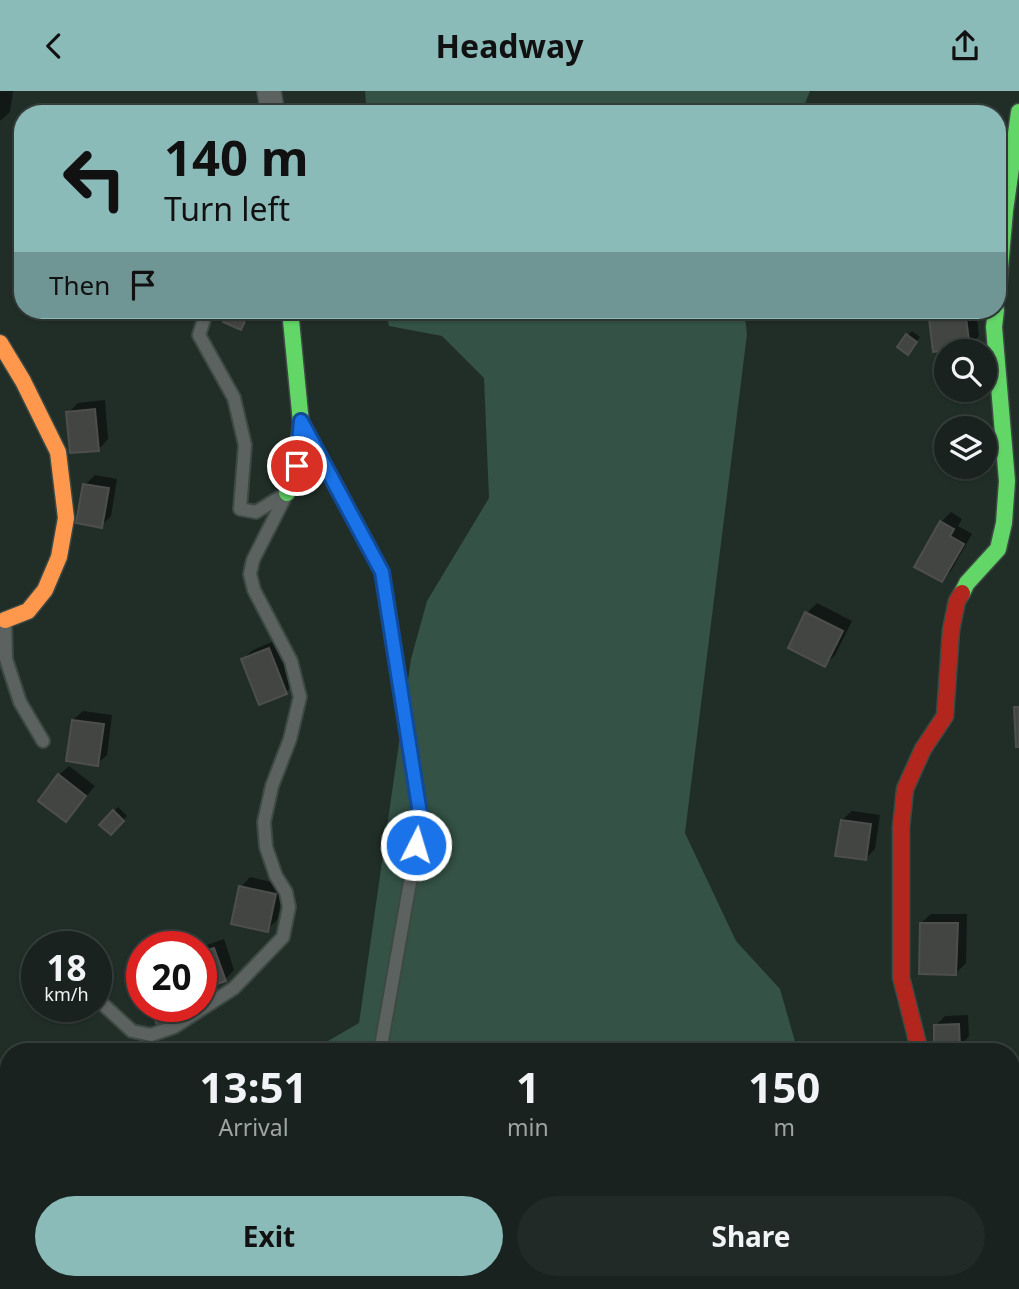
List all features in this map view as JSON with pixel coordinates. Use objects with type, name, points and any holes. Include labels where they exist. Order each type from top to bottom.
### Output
[{"type":"street","points":[[1006,204],[1019,112]]},
{"type":"street","points":[[288,492],[297,466],[301,421],[289,319]]},
{"type":"street","points":[[918,1043],[901,977],[901,828],[905,789],[923,749],[944,716],[951,630],[957,601],[967,583],[1009,551],[1004,523],[1007,481],[995,319]]},
{"type":"street","points":[[0,342],[23,381],[58,452],[66,518],[59,557],[45,590],[28,611],[3,621]]},
{"type":"lane","points":[[204,319],[199,335],[234,398],[245,445],[240,509],[256,512],[288,492]]},
{"type":"lane","points":[[301,421],[382,572],[421,820],[382,1043]]},
{"type":"lane","points":[[112,1013],[132,1031],[151,1035],[174,1027],[234,988],[283,937],[289,907],[286,892],[276,876],[266,847],[264,822],[272,786],[290,739],[300,697],[291,661],[254,590],[250,575],[253,560],[288,492]]},
{"type":"lane","points":[[3,621],[6,659],[20,702],[43,741]]},
{"type":"green space","points":[[365,91],[810,91],[805,105],[366,105]]},
{"type":"green space","points":[[387,319],[745,319],[747,334],[685,833],[736,941],[780,989],[795,1043],[325,1043],[359,1023],[411,659],[427,601],[489,498],[484,378],[442,336],[389,326]]},
{"type":"building","points":[[224,319],[246,319],[241,330],[223,322]]},
{"type":"building","points":[[929,319],[966,319],[969,339],[934,339],[934,352]]},
{"type":"building","points":[[906,334],[917,342],[908,355],[897,347]]},
{"type":"building","points":[[95,409],[99,451],[70,453],[66,412]]},
{"type":"building","points":[[83,484],[109,488],[102,528],[76,523]]},
{"type":"building","points":[[940,521],[954,529],[950,536],[964,544],[942,582],[914,567]]},
{"type":"building","points":[[805,612],[843,631],[825,667],[788,648]]},
{"type":"building","points":[[269,648],[287,694],[259,705],[241,659]]},
{"type":"building","points":[[1014,707],[1019,707],[1019,747],[1016,747]]},
{"type":"building","points":[[72,720],[104,724],[98,766],[66,761]]},
{"type":"building","points":[[58,774],[86,796],[66,822],[38,801]]},
{"type":"building","points":[[113,810],[124,821],[111,835],[99,825]]},
{"type":"building","points":[[841,820],[871,824],[866,860],[835,856]]},
{"type":"building","points":[[239,886],[276,894],[268,932],[231,924]]},
{"type":"building","points":[[920,923],[958,923],[956,975],[919,974]]},
{"type":"building","points":[[217,956],[226,981],[217,984]]},
{"type":"building","points":[[156,1022],[170,1022],[158,1027]]},
{"type":"building","points":[[959,1024],[960,1043],[934,1043],[934,1025]]},
{"type":"traffic: fast","points":[[1006,204],[1019,112]]},
{"type":"traffic: fast","points":[[287,493],[297,459],[301,423],[291,319]]},
{"type":"traffic: fast","points":[[962,593],[967,583],[998,549],[1004,523],[1007,481],[995,319]]},
{"type":"traffic: slow","points":[[0,343],[23,381],[58,452],[66,518],[59,557],[45,590],[28,611],[5,620]]},
{"type":"traffic: jam","points":[[918,1043],[901,977],[901,828],[905,789],[923,749],[945,716],[951,630],[957,601],[962,593]]},
{"type":"route","points":[[297,466],[301,421],[382,572],[421,820],[416,845]]}]
